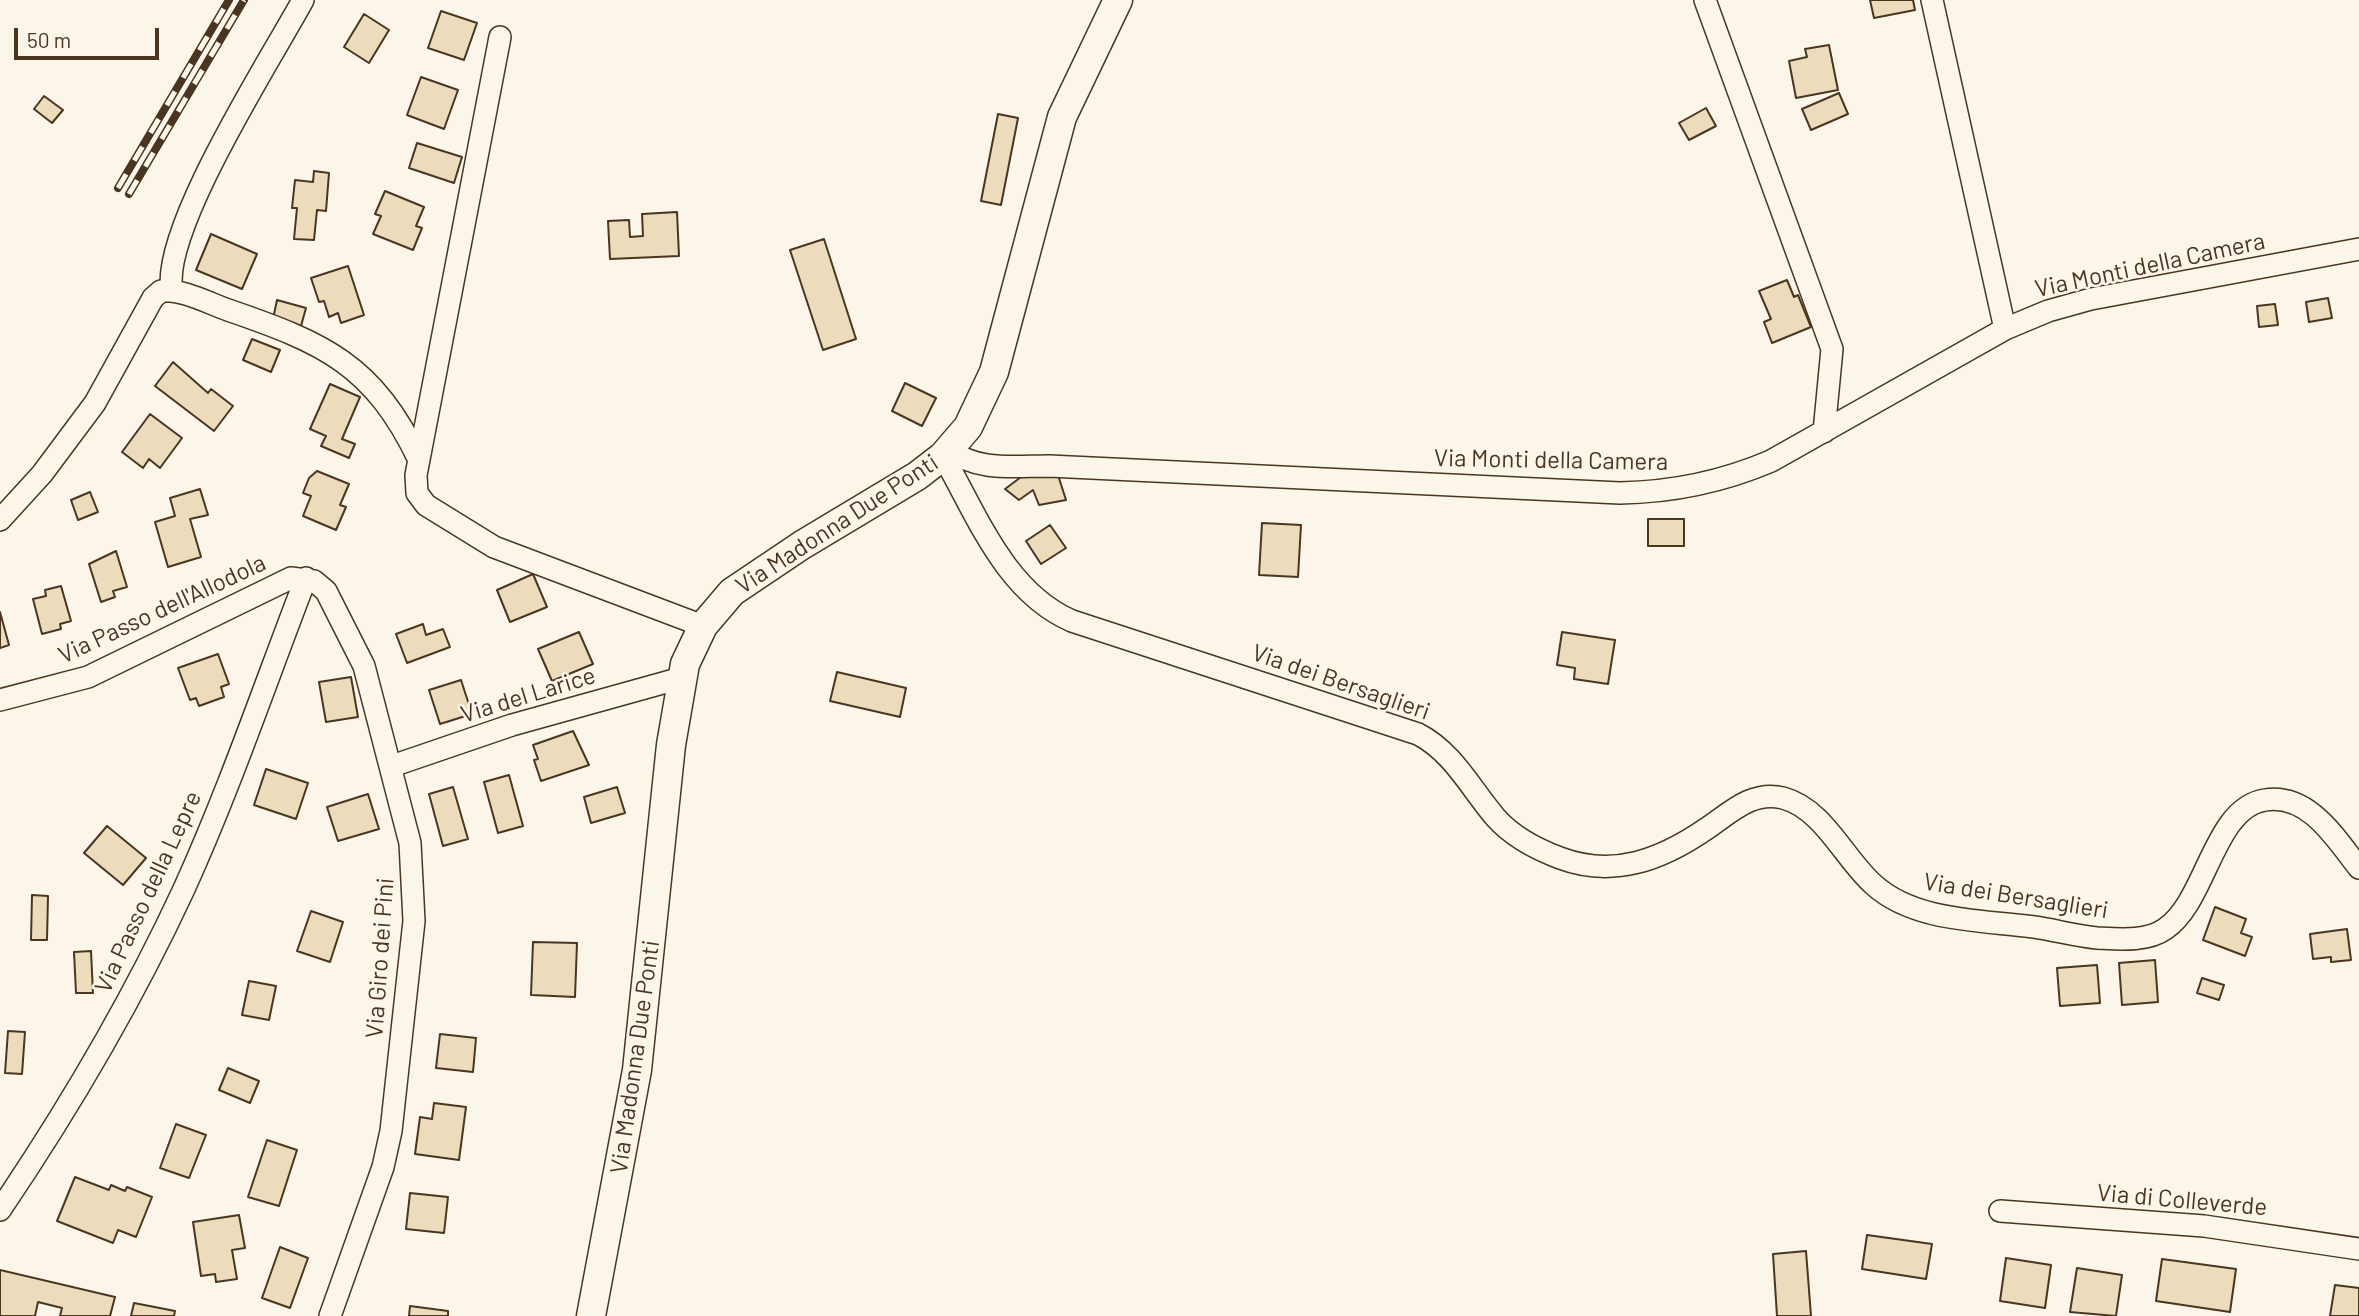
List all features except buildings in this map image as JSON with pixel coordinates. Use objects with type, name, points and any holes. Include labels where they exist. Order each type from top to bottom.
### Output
[{"type":"main road","name":"Via Madonna Due Ponti","points":[[591,1316],[637,1070],[667,779],[681,678],[703,626],[721,602],[738,587],[902,487],[946,452],[968,427],[990,383],[1021,279],[1062,117],[1118,0]]},
{"type":"street","points":[[172,291],[171,265],[195,195],[303,0]]},
{"type":"street","points":[[1705,0],[1832,349],[1824,432]]},
{"type":"street","points":[[1932,0],[2005,328]]},
{"type":"street","points":[[500,37],[415,481],[421,500],[484,542],[703,626]]},
{"type":"street","name":"Via Monti della Camera","points":[[946,452],[969,463],[993,466],[1642,492],[1691,487],[1735,476],[1824,432],[2005,328],[2076,303],[2359,249]]},
{"type":"street","points":[[0,520],[42,474],[95,403],[153,298],[161,291],[172,291],[283,330],[336,357],[385,400],[419,460]]},
{"type":"street","name":"Via dei Bersaglieri","points":[[946,452],[1012,573],[1050,611],[1072,621],[1418,734],[1443,751],[1498,820],[1516,836],[1573,862],[1606,867],[1639,864],[1702,832],[1749,800],[1780,797],[1792,801],[1814,816],[1873,885],[1905,905],[1942,914],[2097,938],[2140,938],[2163,931],[2187,906],[2237,816],[2264,800],[2291,802],[2309,811],[2359,868]]},
{"type":"street","name":"Via Passo dell'Allodola","points":[[0,700],[88,677],[285,580],[306,578]]},
{"type":"street","name":"Via Giro dei Pini","points":[[306,578],[321,585],[330,597],[364,666],[410,843],[414,905],[393,1112],[383,1167],[330,1316]]},
{"type":"street","name":"Via Passo della Lepre","points":[[0,1210],[109,1034],[169,920],[203,842],[306,578]]},
{"type":"street","name":"Via del Larice","points":[[392,766],[512,725],[681,678]]},
{"type":"street","name":"Via di Colleverde","points":[[2000,1212],[2204,1226],[2359,1249]]},
{"type":"railway","points":[[118,188],[229,0]]},
{"type":"railway","points":[[129,194],[244,0]]}]
